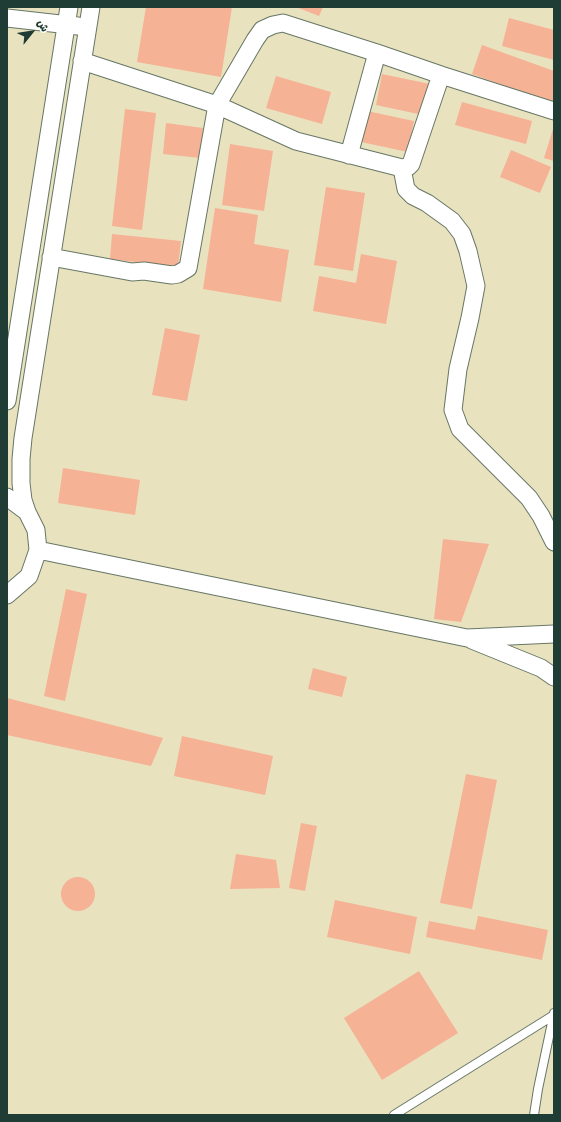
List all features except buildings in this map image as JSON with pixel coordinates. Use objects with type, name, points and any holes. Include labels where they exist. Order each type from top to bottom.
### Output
[{"type":"street","points":[[7,401],[70,7]]},
{"type":"street","points":[[8,594],[29,576],[38,550],[36,530],[23,500],[21,459],[23,438],[91,7]]},
{"type":"street","points":[[7,18],[88,27]]},
{"type":"street","points":[[52,257],[132,272],[172,275],[178,274],[188,268],[218,105],[255,40],[262,30],[273,25],[283,23],[554,111]]},
{"type":"street","points":[[349,155],[377,53]]},
{"type":"street","points":[[82,61],[218,105],[296,141],[402,168],[408,167],[411,164],[441,75]]},
{"type":"street","points":[[402,168],[406,189],[413,196],[452,221],[462,234],[468,251],[476,286],[458,369],[455,391],[453,410],[460,429],[529,498],[541,516],[554,542]]},
{"type":"street","points":[[7,497],[27,512]]},
{"type":"street","points":[[38,550],[467,638],[541,668],[554,677]]},
{"type":"street","points":[[467,638],[554,634]]},
{"type":"lane","points":[[535,1114],[538,1089],[550,1049],[554,1014]]},
{"type":"lane","points":[[394,1115],[554,1014]]}]
